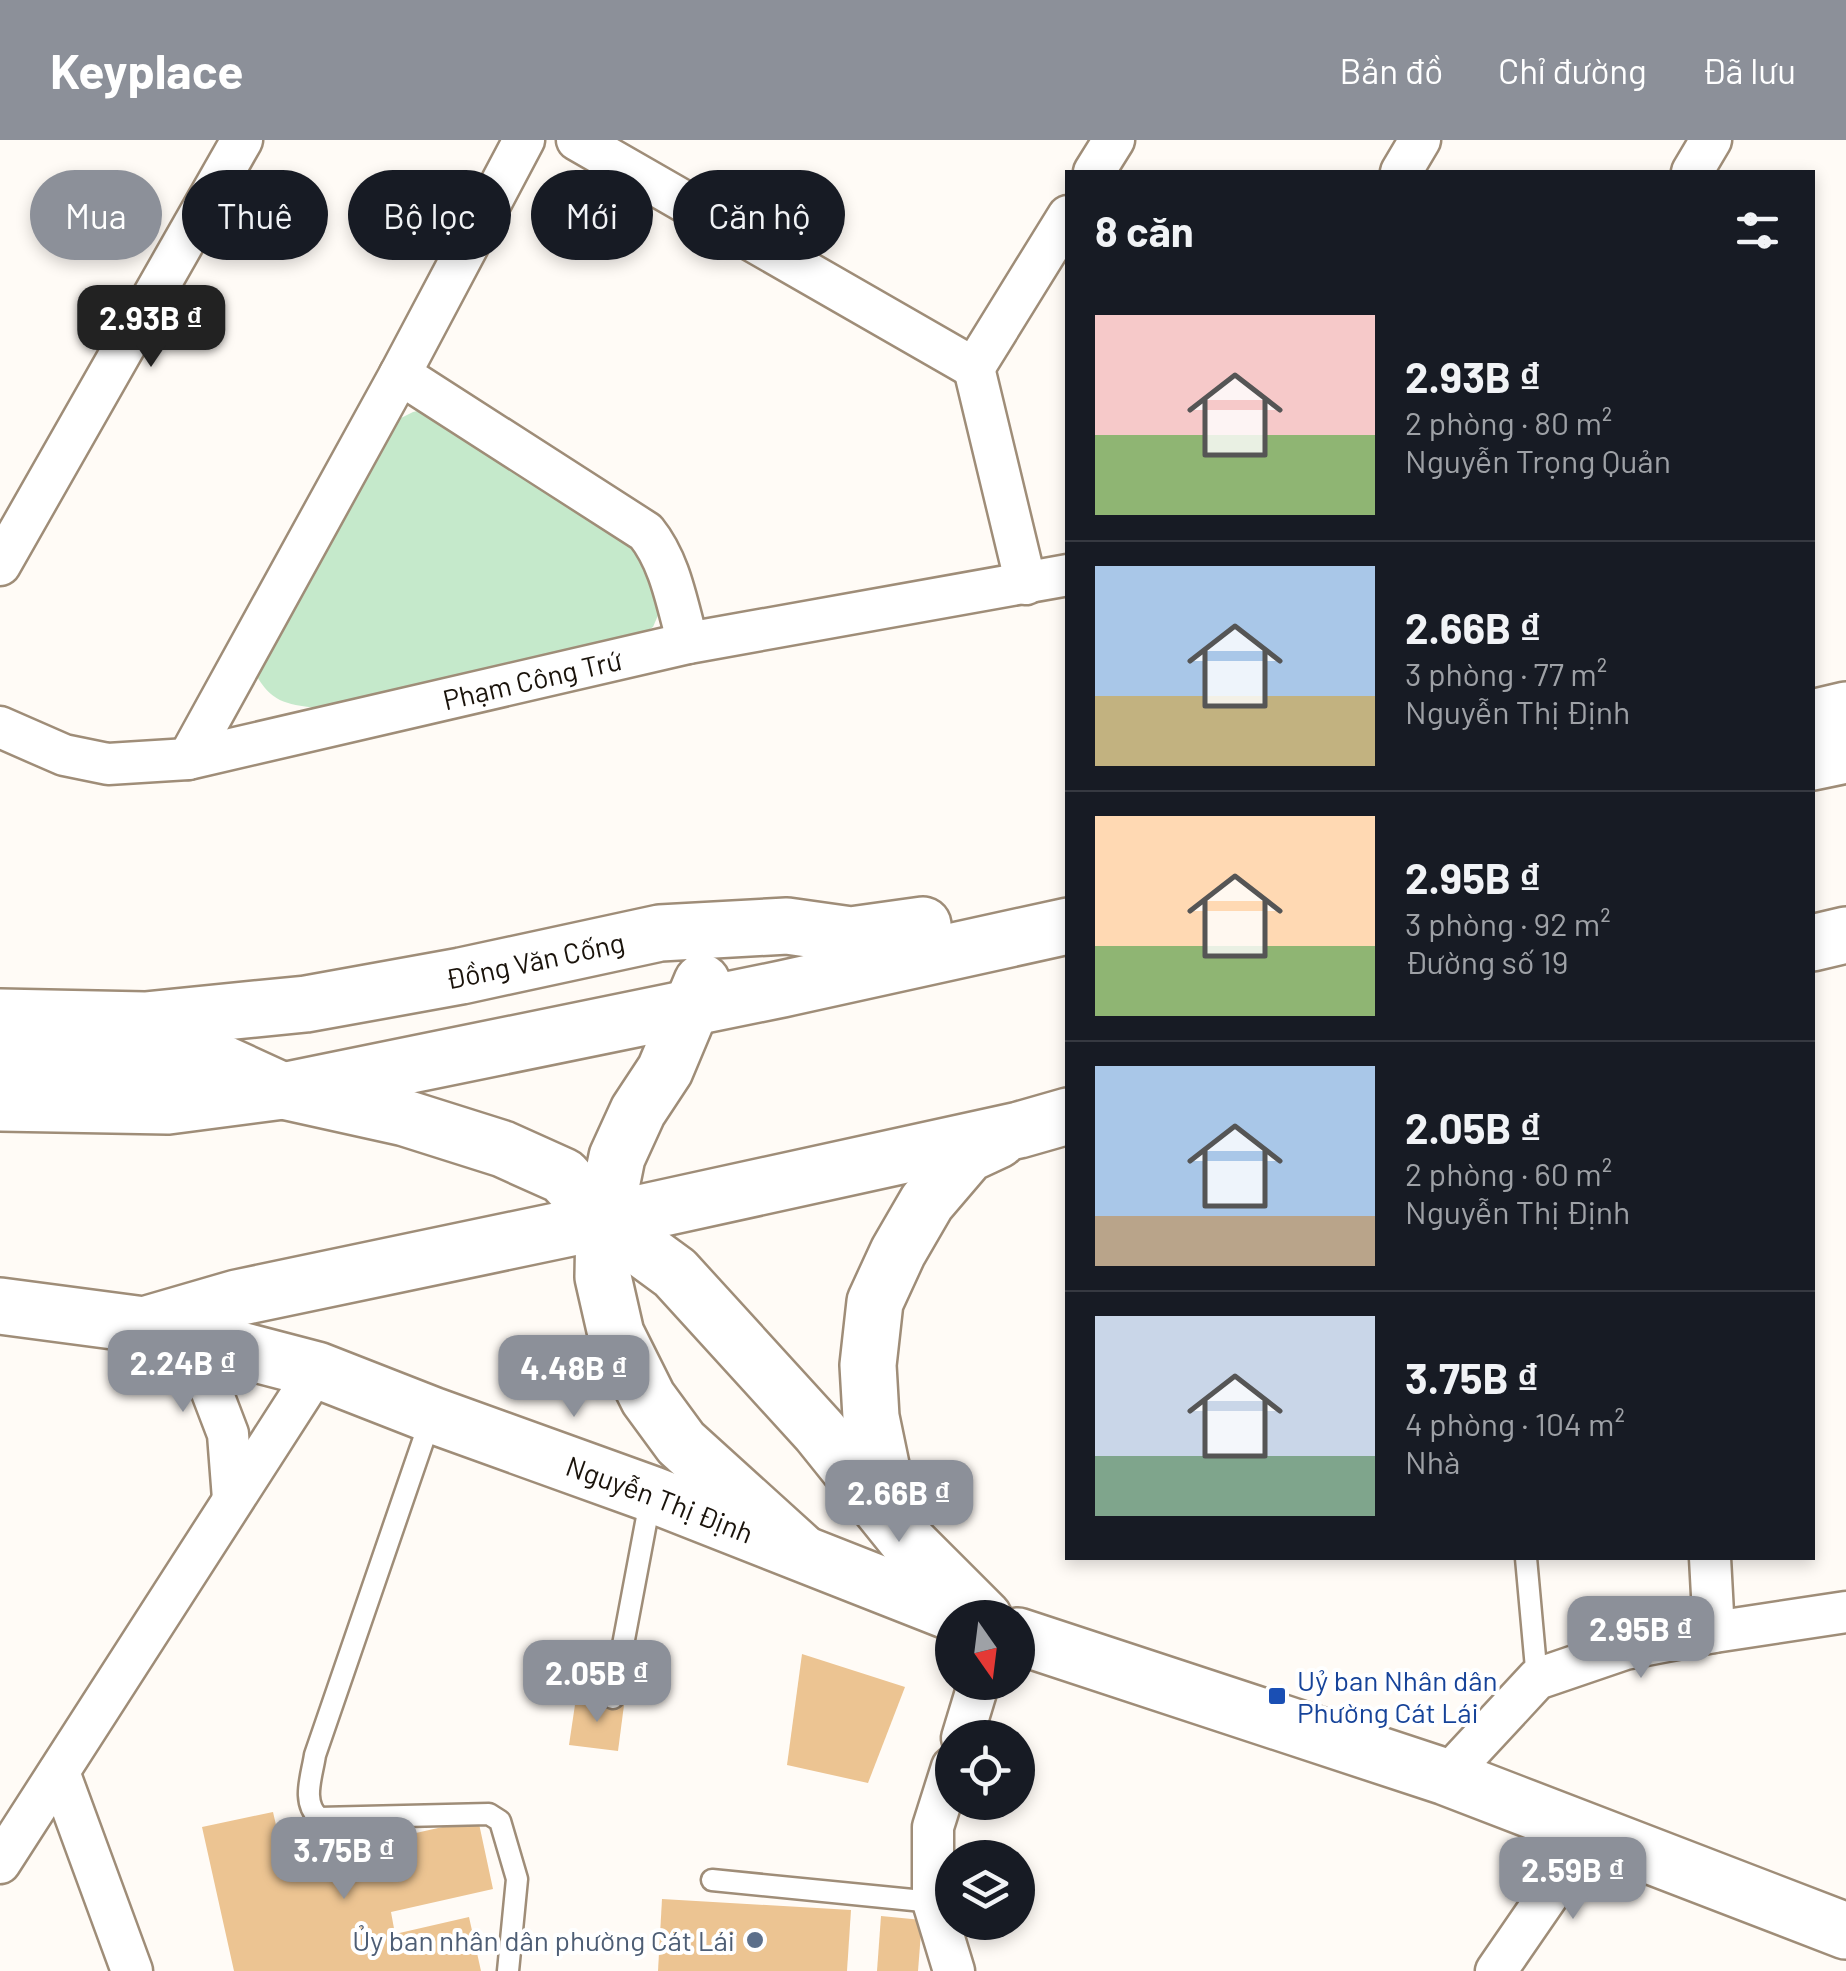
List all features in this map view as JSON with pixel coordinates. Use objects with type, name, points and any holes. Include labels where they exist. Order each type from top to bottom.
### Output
[{"type":"main road","points":[[1815,717],[1846,710]]},
{"type":"main road","points":[[1815,761],[1846,755]]},
{"type":"main road","name":"Đồng Văn Cống","points":[[283,1090],[782,988],[955,935],[1065,894]]},
{"type":"main road","name":"Đồng Văn Cống","points":[[0,1017],[145,1020],[306,1004],[461,976],[660,933],[787,926],[851,935],[955,935],[1065,926]]},
{"type":"main road","points":[[721,928],[693,1007],[617,1157],[604,1221],[604,1277],[616,1334],[648,1398],[681,1443],[799,1550]]},
{"type":"main road","points":[[693,1007],[756,956],[851,935]]},
{"type":"main road","points":[[1815,942],[1846,936]]},
{"type":"main road","points":[[1815,966],[1846,960]]},
{"type":"main road","points":[[664,1070],[724,1024],[782,988]]},
{"type":"main road","points":[[0,1063],[121,1067],[222,1062],[283,1090],[405,1118],[503,1148],[564,1176],[604,1221],[675,1273],[819,1431],[909,1543],[966,1600]]},
{"type":"main road","points":[[0,1103],[168,1106],[283,1090]]},
{"type":"main road","points":[[144,1325],[237,1298],[1054,1121]]},
{"type":"main road","points":[[909,1543],[882,1470],[871,1417],[868,1365],[875,1302],[927,1202],[968,1154],[1054,1121]]},
{"type":"main road","name":"Nguyễn Thị Định","points":[[0,1306],[144,1325],[317,1370],[799,1550],[935,1605]]},
{"type":"main road","points":[[1035,1642],[1446,1777],[1846,1931]]},
{"type":"street","points":[[0,564],[242,140]]},
{"type":"street","points":[[188,760],[524,140]]},
{"type":"street","points":[[577,140],[974,368]]},
{"type":"street","points":[[1095,170],[1114,140]]},
{"type":"street","points":[[1401,170],[1420,140]]},
{"type":"street","points":[[1693,170],[1711,140]]},
{"type":"street","points":[[1026,584],[974,368],[1065,221]]},
{"type":"street","points":[[400,374],[646,532],[666,567],[688,644]]},
{"type":"street","name":"Phạm Công Trứ","points":[[0,728],[64,755],[108,764],[188,760],[688,644],[1065,576]]},
{"type":"street","points":[[144,1325],[184,1352],[207,1379],[228,1434],[233,1499]]},
{"type":"street","points":[[0,1863],[317,1370]]},
{"type":"street","points":[[1710,1560],[1714,1632]]},
{"type":"street","points":[[1446,1777],[1537,1678],[1625,1648],[1846,1612]]},
{"type":"street","points":[[59,1772],[132,1971]]},
{"type":"street","points":[[936,1820],[933,1902],[954,1971]]},
{"type":"street","points":[[1496,1971],[1592,1833]]},
{"type":"lane","points":[[432,1414],[315,1755],[308,1798],[312,1811],[320,1818],[488,1814],[500,1821],[517,1879],[508,1971]]},
{"type":"lane","points":[[613,1698],[651,1494]]},
{"type":"lane","points":[[1526,1560],[1537,1678]]},
{"type":"lane","points":[[712,1880],[933,1902]]},
{"type":"green space","points":[[435,407],[643,527],[665,589],[653,627],[631,641],[316,708],[280,700],[255,673],[397,420]]},
{"type":"building","points":[[802,1654],[905,1687],[868,1783],[787,1765]]},
{"type":"building","points":[[576,1698],[624,1705],[618,1751],[569,1745]]},
{"type":"building","points":[[273,1812],[288,1877],[410,1849],[407,1835],[478,1819],[493,1889],[391,1912],[395,1934],[469,1917],[481,1971],[234,1971],[202,1827]]},
{"type":"building","name":"Ủy ban nhân dân phường Cát Lái","points":[[662,1899],[851,1910],[847,1971],[658,1971]]},
{"type":"building","points":[[881,1916],[922,1920],[918,1971],[877,1971]]},
{"type":"place","name":"Uỷ ban Nhân dân Phường Cát Lái","points":[[1277,1696]]},
{"type":"place","name":"Ủy ban nhân dân phường Cát Lái","points":[[755,1940]]}]
